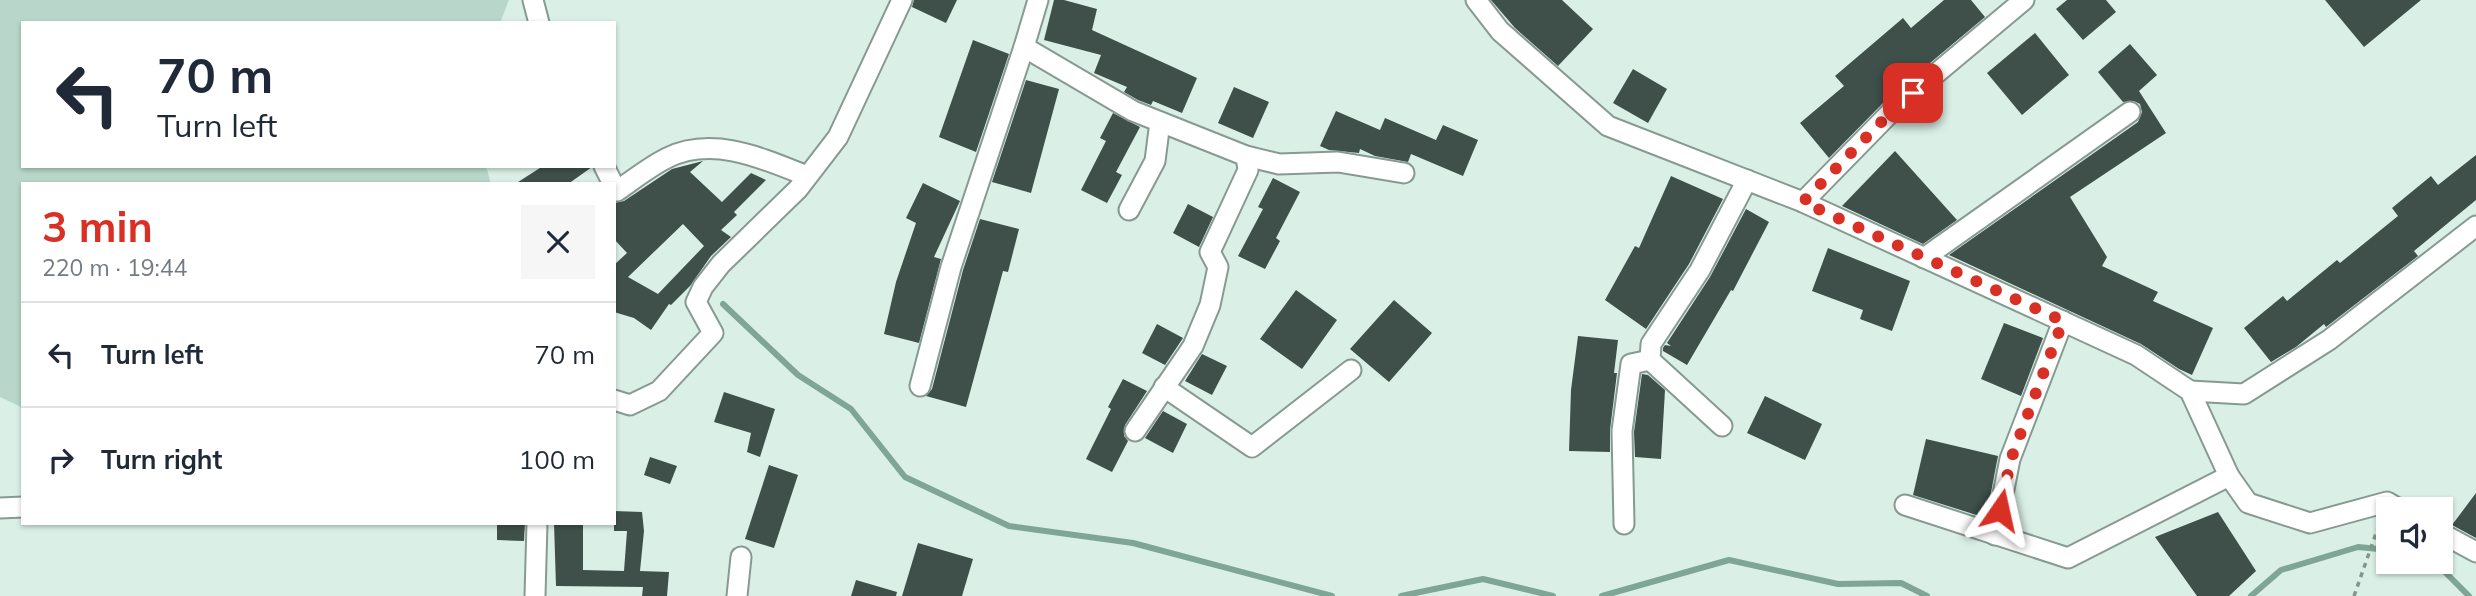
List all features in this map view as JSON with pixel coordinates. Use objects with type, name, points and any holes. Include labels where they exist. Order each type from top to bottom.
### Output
[{"type":"street","points":[[533,0],[538,21]]},
{"type":"street","points":[[616,401],[631,405],[659,391],[713,333],[696,302],[703,287],[721,264],[798,189],[838,137],[902,0]]},
{"type":"street","points":[[920,386],[951,267],[1038,0]]},
{"type":"street","points":[[1476,0],[1500,31],[1608,126],[1803,202],[2136,355],[2190,391],[2244,394],[2329,340],[2476,226]]},
{"type":"street","points":[[1803,202],[1895,108],[2024,0]]},
{"type":"street","points":[[1024,47],[1133,111],[1247,156],[1279,164],[1338,162],[1404,173]]},
{"type":"street","points":[[1924,258],[2130,112]]},
{"type":"street","points":[[1129,210],[1155,161],[1160,122]]},
{"type":"street","points":[[616,189],[617,191],[668,157],[694,149],[750,153],[807,176]]},
{"type":"street","points":[[1135,431],[1193,345],[1210,305],[1218,267],[1210,251],[1248,170],[1247,156]]},
{"type":"street","points":[[1650,359],[1651,344],[1700,270],[1747,180]]},
{"type":"street","points":[[1995,535],[2011,459],[2063,321]]},
{"type":"street","points":[[1650,359],[1722,426]]},
{"type":"street","points":[[1624,524],[1622,431],[1631,364],[1650,359]]},
{"type":"street","points":[[1164,387],[1252,447],[1352,370]]},
{"type":"street","points":[[2190,391],[2229,475],[2248,503],[2310,523],[2376,505]]},
{"type":"street","points":[[1905,505],[2068,558],[2229,475]]},
{"type":"street","points":[[0,508],[21,507]]},
{"type":"street","points":[[535,596],[537,525]]},
{"type":"street","points":[[2453,540],[2476,552]]},
{"type":"street","points":[[737,596],[741,557]]},
{"type":"path","points":[[2354,596],[2373,541]]},
{"type":"green space","points":[[0,0],[509,0],[501,21],[21,21],[21,168],[487,168],[490,182],[21,182],[21,407],[0,397]]},
{"type":"building","points":[[914,0],[957,0],[946,23],[912,7]]},
{"type":"building","points":[[1054,0],[1097,9],[1092,30],[1197,78],[1182,113],[1153,101],[1151,105],[1138,100],[1124,92],[1127,87],[1094,73],[1101,55],[1044,40]]},
{"type":"building","points":[[1491,0],[1562,0],[1593,29],[1558,66],[1515,28]]},
{"type":"building","points":[[1944,0],[1971,0],[1985,17],[1887,99],[1829,158],[1800,123],[1844,86],[1835,76],[1903,18],[1911,28]]},
{"type":"building","points":[[2067,0],[2106,0],[2116,12],[2083,40],[2056,9]]},
{"type":"building","points":[[2325,0],[2421,0],[2364,47]]},
{"type":"building","points":[[2035,33],[2069,75],[2022,115],[1987,73]]},
{"type":"building","points":[[973,40],[1009,54],[976,152],[939,137]]},
{"type":"building","points":[[2130,44],[2157,75],[2139,91],[2166,133],[2070,197],[2107,257],[2102,266],[2158,292],[2153,301],[2213,328],[2192,375],[2141,344],[1949,255],[2138,122],[2142,112],[2140,104],[2134,101],[2123,102],[2098,72]]},
{"type":"building","points":[[1633,69],[1667,89],[1648,123],[1613,103]]},
{"type":"building","points":[[1026,80],[1059,89],[1031,193],[992,182]]},
{"type":"building","points":[[1234,87],[1269,102],[1253,138],[1218,123]]},
{"type":"building","points":[[1336,111],[1380,130],[1385,118],[1436,140],[1443,125],[1478,140],[1463,176],[1411,154],[1408,162],[1375,156],[1360,149],[1359,153],[1329,150],[1320,146]]},
{"type":"building","points":[[1113,113],[1140,127],[1116,172],[1122,175],[1107,203],[1081,190],[1106,141],[1100,138]]},
{"type":"building","points":[[1895,151],[1957,220],[1923,244],[1842,206]]},
{"type":"building","points":[[2476,155],[2476,200],[2414,251],[2418,256],[2326,327],[2324,324],[2296,347],[2271,362],[2244,328],[2283,296],[2287,301],[2337,260],[2340,263],[2398,216],[2392,208],[2431,176],[2438,185]]},
{"type":"building","points":[[703,161],[690,172],[722,202],[751,173],[766,180],[734,212],[737,215],[721,230],[731,237],[711,256],[690,286],[669,304],[651,330],[634,318],[616,313],[616,263],[627,253],[616,241],[616,203],[624,201],[672,169]],"holes":[[[683,224],[704,246],[658,294],[628,277]]]},
{"type":"building","points":[[540,168],[591,168],[571,182],[518,182]]},
{"type":"building","points":[[1671,176],[1723,199],[1689,264],[1646,329],[1605,300],[1635,246],[1639,248]]},
{"type":"building","points":[[1273,178],[1300,192],[1276,238],[1280,241],[1265,269],[1238,256],[1263,209],[1258,207]]},
{"type":"building","points":[[923,183],[960,201],[934,257],[941,259],[919,343],[884,334],[896,282],[916,223],[906,218]]},
{"type":"building","points":[[1188,204],[1213,217],[1199,247],[1173,233]]},
{"type":"building","points":[[1746,209],[1769,222],[1733,291],[1731,290],[1687,365],[1663,351],[1663,348],[1665,345],[1671,346],[1667,343],[1710,277]]},
{"type":"building","points":[[980,219],[1019,229],[1008,272],[1003,271],[966,407],[926,396],[932,389],[963,270]]},
{"type":"building","points":[[1828,248],[1910,281],[1892,331],[1860,319],[1863,310],[1812,291]]},
{"type":"building","points":[[1296,290],[1337,320],[1302,369],[1260,339]]},
{"type":"building","points":[[1394,300],[1432,333],[1389,382],[1350,349]]},
{"type":"building","points":[[2004,323],[2043,338],[2021,396],[1981,379]]},
{"type":"building","points":[[1157,324],[1183,338],[1165,365],[1142,353]]},
{"type":"building","points":[[1578,336],[1618,340],[1610,452],[1569,451],[1571,390]]},
{"type":"building","points":[[1202,354],[1227,366],[1212,395],[1185,381]]},
{"type":"building","points":[[1642,374],[1648,375],[1665,390],[1661,459],[1635,457],[1634,432]]},
{"type":"building","points":[[1123,379],[1147,391],[1125,425],[1124,436],[1128,441],[1112,472],[1086,459]]},
{"type":"building","points":[[724,392],[775,409],[760,457],[747,452],[751,433],[714,422]]},
{"type":"building","points":[[1765,396],[1822,424],[1805,460],[1747,433]]},
{"type":"building","points":[[1163,411],[1187,424],[1173,453],[1145,438]]},
{"type":"building","points":[[1926,439],[1998,456],[1986,518],[1913,495]]},
{"type":"building","points":[[650,457],[677,466],[670,484],[644,475]]},
{"type":"building","points":[[769,465],[798,475],[774,548],[745,539]]},
{"type":"building","points":[[2476,493],[2476,538],[2453,524]]},
{"type":"building","points":[[616,511],[642,512],[644,531],[640,571],[669,572],[667,596],[642,596],[643,587],[556,586],[554,525],[583,525],[583,570],[624,571],[627,531],[614,531]]},
{"type":"building","points":[[2218,512],[2256,571],[2229,596],[2197,596],[2155,537]]},
{"type":"building","points":[[497,525],[525,525],[524,541],[497,540]]},
{"type":"building","points":[[918,543],[973,559],[962,596],[902,596]]},
{"type":"building","points":[[856,580],[897,592],[896,596],[851,596]]},
{"type":"waterway","points":[[723,304],[798,375],[851,409],[905,477],[1009,526],[1133,543],[1332,596]]},
{"type":"waterway","points":[[2251,596],[2281,570],[2358,547],[2376,549]]},
{"type":"waterway","points":[[1602,596],[1729,560],[1838,584],[1901,583],[1927,596]]},
{"type":"waterway","points":[[2447,574],[2469,596]]},
{"type":"waterway","points":[[1401,596],[1483,579],[1553,596]]},
{"type":"route","points":[[1913,93],[1803,202],[2063,321],[2011,459],[2000,510]]}]
